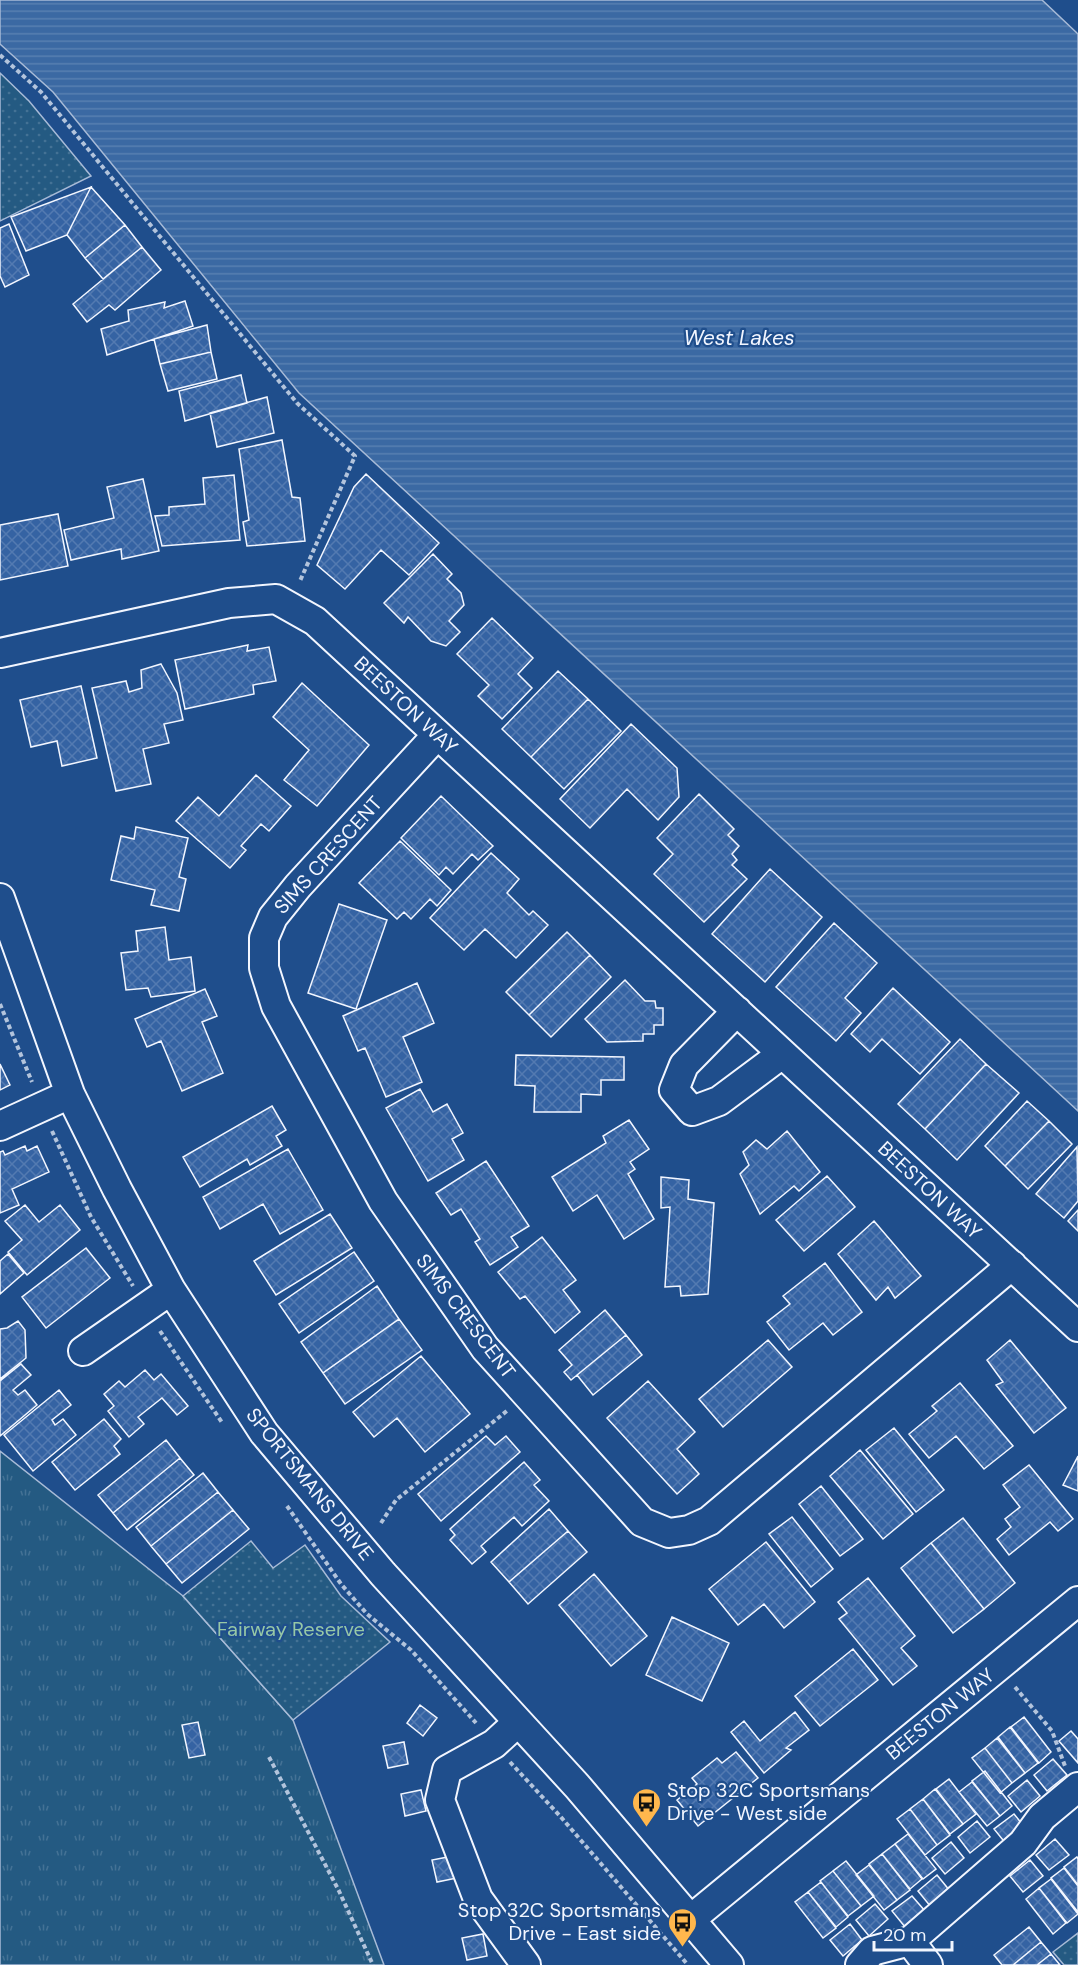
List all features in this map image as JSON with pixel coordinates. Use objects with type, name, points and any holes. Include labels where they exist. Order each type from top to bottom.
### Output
[{"type":"street","name":"BEESTON WAY","points":[[0,653],[229,603],[276,599],[315,621],[1078,1327]]},
{"type":"street","name":"SIMS CRESCENT","points":[[438,735],[298,886],[273,917],[264,938],[264,968],[276,1006],[383,1201],[485,1348],[642,1522],[669,1533],[689,1530],[709,1521],[1012,1266]]},
{"type":"street","name":"SPORTSMANS DRIVE","points":[[0,898],[69,1094],[171,1290],[264,1433],[383,1574],[577,1786],[729,1965]]},
{"type":"street","points":[[736,1011],[684,1065],[674,1089],[692,1111],[719,1101],[782,1054]]},
{"type":"street","points":[[0,1126],[69,1094]]},
{"type":"street","points":[[83,1351],[171,1290]]},
{"type":"street","name":"BEESTON WAY","points":[[691,1919],[1078,1600]]},
{"type":"street","points":[[518,1722],[494,1744],[447,1770],[440,1800],[478,1899],[526,1965]]},
{"type":"street","points":[[860,1965],[872,1951],[910,1941],[1023,1844],[1073,1779]]},
{"type":"street","points":[[910,1941],[928,1965]]},
{"type":"path","points":[[0,55],[41,92],[297,403],[356,456],[300,581]]},
{"type":"path","points":[[381,1523],[396,1500],[527,1395]]},
{"type":"path","points":[[1009,1680],[1052,1731],[1064,1764],[1073,1779]]},
{"type":"path","points":[[269,1757],[339,1891],[373,1965]]},
{"type":"green space","points":[[0,73],[29,101],[91,176],[0,221]]},
{"type":"green space","points":[[0,1451],[183,1596],[293,1720],[384,1965],[0,1965]]},
{"type":"green space","name":"Fairway Reserve","points":[[251,1541],[273,1568],[305,1545],[341,1596],[390,1642],[293,1720],[183,1596]]},
{"type":"green space","points":[[1078,1933],[1078,1965],[1064,1965],[1053,1952]]},
{"type":"water","name":"West Lakes","points":[[0,0],[1042,0],[1078,34],[1078,1111],[299,393],[53,92],[0,44]]},
{"type":"building","points":[[91,187],[67,235],[26,251],[11,217]]},
{"type":"building","points":[[91,187],[125,225],[85,258],[67,235]]},
{"type":"building","points":[[9,224],[29,275],[5,287],[0,276],[0,228]]},
{"type":"building","points":[[125,225],[142,247],[103,279],[85,258]]},
{"type":"building","points":[[142,247],[161,270],[115,310],[109,305],[87,322],[73,304]]},
{"type":"building","points":[[185,301],[193,326],[107,355],[101,329],[129,321],[128,310],[165,302],[164,308]]},
{"type":"building","points":[[207,325],[211,352],[160,364],[154,339]]},
{"type":"building","points":[[211,352],[217,379],[168,391],[160,364]]},
{"type":"building","points":[[241,375],[247,403],[185,421],[179,391]]},
{"type":"building","points":[[267,397],[274,433],[217,447],[210,413]]},
{"type":"building","points":[[282,440],[292,497],[300,498],[305,541],[247,546],[243,522],[249,520],[239,449]]},
{"type":"building","points":[[366,474],[439,543],[409,575],[381,550],[345,589],[317,565],[354,487]]},
{"type":"building","points":[[234,475],[240,540],[162,546],[155,516],[169,515],[169,507],[205,504],[203,478]]},
{"type":"building","points":[[143,479],[159,551],[122,559],[121,549],[71,560],[64,530],[114,518],[107,487]]},
{"type":"building","points":[[58,514],[68,566],[0,580],[0,525]]},
{"type":"building","points":[[433,554],[452,574],[447,579],[461,593],[464,605],[449,621],[460,632],[446,646],[431,641],[408,617],[404,623],[384,603]]},
{"type":"building","points":[[492,618],[533,658],[518,674],[532,688],[502,719],[478,696],[489,685],[457,654]]},
{"type":"building","points":[[248,645],[247,651],[269,647],[276,681],[253,685],[254,694],[185,709],[175,660]]},
{"type":"building","points":[[161,664],[177,693],[183,720],[164,724],[169,743],[143,749],[151,784],[116,791],[92,688],[126,681],[129,692],[142,688],[141,670]]},
{"type":"building","points":[[558,671],[588,699],[531,757],[502,729]]},
{"type":"building","points":[[302,683],[369,745],[317,806],[284,780],[309,750],[273,717]]},
{"type":"building","points":[[81,686],[97,758],[62,766],[57,741],[31,747],[20,700]]},
{"type":"building","points":[[588,699],[621,731],[564,789],[531,757]]},
{"type":"building","points":[[631,724],[677,768],[679,797],[658,820],[627,789],[590,828],[560,799]]},
{"type":"building","points":[[256,775],[291,806],[269,831],[261,824],[241,846],[246,850],[230,868],[176,821],[198,797],[219,816]]},
{"type":"building","points":[[699,794],[734,829],[728,835],[739,846],[732,854],[737,860],[732,865],[747,879],[704,922],[654,874],[673,854],[657,838]]},
{"type":"building","points":[[441,796],[493,846],[478,860],[472,854],[453,874],[446,867],[439,875],[401,838]]},
{"type":"building","points":[[136,827],[188,838],[179,877],[186,879],[179,911],[151,905],[155,890],[111,880],[121,836],[134,839]]},
{"type":"building","points":[[400,841],[451,890],[437,906],[430,899],[411,919],[404,912],[397,919],[359,883]]},
{"type":"building","points":[[491,853],[519,879],[507,893],[529,915],[533,911],[548,925],[516,958],[485,929],[464,950],[430,918]]},
{"type":"building","points":[[770,869],[822,917],[765,982],[712,934]]},
{"type":"building","points":[[339,904],[387,920],[356,1009],[308,993]]},
{"type":"building","points":[[834,923],[877,963],[845,998],[861,1013],[836,1041],[776,987]]},
{"type":"building","points":[[165,927],[169,960],[191,957],[195,991],[151,997],[148,988],[126,990],[121,953],[138,951],[136,931]]},
{"type":"building","points":[[567,932],[590,955],[529,1015],[506,992]]},
{"type":"building","points":[[590,955],[611,977],[551,1037],[529,1015]]},
{"type":"building","points":[[625,980],[645,1001],[655,1001],[656,1008],[663,1008],[663,1025],[654,1025],[654,1034],[643,1034],[643,1041],[607,1042],[585,1019]]},
{"type":"building","points":[[417,983],[434,1023],[403,1037],[422,1082],[386,1097],[365,1048],[358,1051],[343,1016]]},
{"type":"building","points":[[893,988],[950,1042],[920,1074],[882,1039],[870,1052],[851,1034]]},
{"type":"building","points":[[205,989],[217,1016],[202,1022],[223,1073],[182,1091],[161,1041],[147,1047],[135,1019]]},
{"type":"building","points":[[960,1039],[986,1064],[925,1129],[898,1104]]},
{"type":"building","points":[[516,1055],[624,1057],[624,1080],[601,1080],[601,1095],[581,1094],[581,1112],[534,1112],[535,1086],[515,1085]]},
{"type":"building","points":[[0,1064],[10,1085],[0,1090]]},
{"type":"building","points":[[986,1064],[1019,1093],[957,1160],[925,1129]]},
{"type":"building","points":[[420,1089],[433,1112],[447,1104],[463,1133],[452,1139],[464,1160],[428,1181],[386,1108]]},
{"type":"building","points":[[1027,1101],[1049,1121],[1005,1166],[985,1146]]},
{"type":"building","points":[[272,1106],[286,1130],[276,1136],[282,1146],[250,1165],[247,1159],[200,1187],[183,1157]]},
{"type":"building","points":[[629,1120],[649,1149],[630,1162],[635,1169],[628,1174],[654,1219],[624,1239],[597,1195],[573,1211],[552,1177],[606,1143],[603,1136]]},
{"type":"building","points":[[1049,1121],[1072,1144],[1028,1189],[1005,1166]]},
{"type":"building","points":[[787,1131],[820,1172],[799,1191],[794,1186],[760,1214],[740,1174],[749,1165],[743,1152],[756,1140],[767,1149]]},
{"type":"building","points":[[25,1146],[27,1151],[37,1146],[49,1172],[12,1189],[19,1205],[0,1213],[0,1152],[3,1151],[5,1155]]},
{"type":"building","points":[[1077,1147],[1078,1201],[1064,1218],[1036,1194]]},
{"type":"building","points":[[288,1149],[323,1210],[280,1234],[263,1204],[220,1229],[203,1197]]},
{"type":"building","points":[[486,1161],[529,1226],[511,1237],[518,1247],[490,1265],[475,1242],[480,1239],[461,1209],[451,1215],[436,1193]]},
{"type":"building","points":[[827,1176],[855,1207],[804,1251],[776,1220]]},
{"type":"building","points":[[661,1177],[689,1180],[688,1199],[714,1203],[708,1294],[681,1296],[680,1286],[665,1287],[670,1207],[661,1208]]},
{"type":"building","points":[[25,1205],[39,1222],[60,1205],[80,1230],[27,1275],[8,1252],[22,1240],[5,1221]]},
{"type":"building","points":[[1078,1210],[1078,1231],[1068,1221]]},
{"type":"building","points":[[330,1214],[352,1248],[276,1295],[254,1261]]},
{"type":"building","points":[[874,1221],[921,1276],[895,1298],[888,1287],[876,1300],[838,1254]]},
{"type":"building","points":[[542,1237],[576,1280],[563,1290],[580,1312],[555,1333],[525,1296],[520,1299],[498,1272]]},
{"type":"building","points":[[86,1248],[110,1278],[46,1328],[22,1297]]},
{"type":"building","points":[[354,1252],[374,1281],[299,1333],[279,1304]]},
{"type":"building","points":[[8,1254],[24,1273],[0,1294],[0,1261]]},
{"type":"building","points":[[825,1263],[862,1312],[833,1335],[823,1323],[789,1350],[767,1322],[790,1304],[783,1296]]},
{"type":"building","points":[[377,1286],[399,1319],[323,1373],[301,1342]]},
{"type":"building","points":[[605,1310],[626,1335],[571,1380],[564,1372],[572,1365],[559,1350]]},
{"type":"building","points":[[399,1319],[422,1350],[345,1404],[323,1373]]},
{"type":"building","points":[[18,1321],[25,1330],[26,1358],[0,1379],[0,1329],[7,1328]]},
{"type":"building","points":[[626,1335],[642,1355],[593,1395],[577,1375]]},
{"type":"building","points":[[768,1340],[792,1367],[723,1427],[699,1399]]},
{"type":"building","points":[[1010,1340],[1066,1408],[1034,1433],[996,1385],[1003,1382],[987,1360]]},
{"type":"building","points":[[421,1356],[470,1414],[425,1452],[397,1418],[374,1437],[353,1412]]},
{"type":"building","points":[[21,1364],[31,1375],[13,1390],[18,1395],[25,1390],[37,1405],[0,1436],[0,1381]]},
{"type":"building","points":[[145,1370],[154,1380],[161,1374],[188,1406],[177,1415],[162,1398],[138,1417],[144,1424],[129,1437],[108,1411],[114,1406],[104,1394],[119,1381],[125,1387]]},
{"type":"building","points":[[648,1381],[695,1432],[677,1449],[699,1474],[677,1494],[607,1418]]},
{"type":"building","points":[[960,1383],[1013,1446],[984,1469],[956,1436],[929,1458],[909,1434],[937,1411],[932,1406]]},
{"type":"building","points":[[59,1390],[71,1405],[52,1420],[55,1425],[63,1419],[76,1435],[33,1471],[4,1435]]},
{"type":"building","points":[[104,1419],[121,1439],[114,1446],[120,1454],[75,1490],[52,1462]]},
{"type":"building","points":[[894,1428],[944,1490],[916,1512],[866,1450]]},
{"type":"building","points":[[486,1436],[495,1445],[506,1436],[520,1452],[441,1521],[418,1494]]},
{"type":"building","points":[[166,1440],[180,1458],[113,1513],[98,1495]]},
{"type":"building","points":[[860,1450],[913,1514],[883,1539],[830,1476]]},
{"type":"building","points":[[1078,1456],[1078,1491],[1063,1485]]},
{"type":"building","points":[[180,1458],[194,1475],[127,1530],[113,1513]]},
{"type":"building","points":[[524,1462],[540,1480],[534,1485],[549,1501],[522,1526],[514,1517],[481,1546],[486,1552],[472,1564],[450,1540],[455,1535],[450,1529]]},
{"type":"building","points":[[1029,1465],[1073,1519],[1058,1531],[1050,1522],[1009,1555],[997,1539],[1011,1527],[1005,1519],[1020,1507],[1003,1485]]},
{"type":"building","points":[[203,1473],[218,1492],[151,1546],[136,1527]]},
{"type":"building","points":[[821,1486],[863,1539],[840,1556],[799,1504]]},
{"type":"building","points":[[218,1492],[233,1510],[166,1564],[151,1546]]},
{"type":"building","points":[[549,1509],[568,1531],[509,1582],[491,1562]]},
{"type":"building","points":[[233,1510],[249,1529],[182,1583],[166,1564]]},
{"type":"building","points":[[792,1517],[833,1569],[811,1587],[769,1534]]},
{"type":"building","points":[[963,1518],[1015,1583],[984,1609],[931,1543]]},
{"type":"building","points":[[568,1531],[587,1552],[528,1604],[509,1582]]},
{"type":"building","points":[[766,1542],[815,1602],[784,1628],[764,1604],[738,1625],[709,1589]]},
{"type":"building","points":[[931,1543],[984,1609],[953,1633],[901,1568]]},
{"type":"building","points":[[594,1574],[647,1636],[611,1666],[559,1605]]},
{"type":"building","points":[[868,1578],[915,1636],[901,1648],[917,1666],[893,1685],[839,1619],[847,1613],[838,1602]]},
{"type":"building","points":[[672,1617],[729,1643],[702,1701],[646,1675]]},
{"type":"building","points":[[853,1649],[878,1680],[820,1726],[795,1696]]},
{"type":"building","points":[[420,1705],[437,1718],[423,1736],[407,1723]]},
{"type":"building","points":[[795,1712],[809,1730],[786,1748],[791,1750],[764,1773],[731,1732],[744,1721],[760,1741]]},
{"type":"building","points":[[1024,1717],[1051,1752],[1039,1763],[1011,1727]]},
{"type":"building","points":[[198,1722],[205,1755],[189,1758],[182,1725]]},
{"type":"building","points":[[1010,1727],[1038,1763],[1025,1773],[998,1737]]},
{"type":"building","points":[[1071,1731],[1078,1739],[1078,1763],[1059,1741]]},
{"type":"building","points":[[997,1738],[1025,1773],[1012,1783],[985,1748]]},
{"type":"building","points":[[404,1742],[408,1764],[388,1768],[383,1746]]},
{"type":"building","points":[[985,1748],[1012,1783],[1000,1793],[972,1758]]},
{"type":"building","points":[[736,1752],[758,1778],[698,1826],[677,1800],[697,1784],[692,1778],[717,1758],[722,1763]]},
{"type":"building","points":[[1053,1759],[1067,1775],[1047,1791],[1034,1775]]},
{"type":"building","points":[[985,1771],[1012,1806],[1000,1816],[972,1781]]},
{"type":"building","points":[[949,1779],[976,1814],[963,1824],[936,1789]]},
{"type":"building","points":[[1027,1780],[1040,1796],[1021,1812],[1008,1796]]},
{"type":"building","points":[[972,1782],[1000,1816],[987,1826],[959,1792]]},
{"type":"building","points":[[935,1789],[963,1824],[950,1834],[923,1799]]},
{"type":"building","points":[[421,1790],[426,1811],[405,1816],[401,1794]]},
{"type":"building","points":[[923,1799],[950,1835],[937,1845],[910,1809]]},
{"type":"building","points":[[910,1809],[937,1845],[925,1855],[897,1819]]},
{"type":"building","points":[[1014,1814],[1027,1830],[1007,1845],[994,1829]]},
{"type":"building","points":[[977,1821],[990,1837],[970,1853],[958,1837]]},
{"type":"building","points":[[908,1834],[936,1869],[923,1879],[895,1844]]},
{"type":"building","points":[[1055,1839],[1069,1855],[1049,1870],[1036,1855]]},
{"type":"building","points":[[951,1842],[964,1858],[945,1874],[932,1858]]},
{"type":"building","points":[[895,1844],[922,1879],[910,1889],[882,1854]]},
{"type":"building","points":[[882,1854],[910,1890],[897,1900],[869,1864]]},
{"type":"building","points":[[453,1856],[457,1878],[437,1882],[432,1860]]},
{"type":"building","points":[[1077,1857],[1078,1859],[1078,1885],[1064,1867]]},
{"type":"building","points":[[1030,1860],[1043,1876],[1023,1892],[1010,1876]]},
{"type":"building","points":[[846,1861],[874,1896],[861,1906],[833,1871]]},
{"type":"building","points":[[869,1865],[897,1900],[884,1910],[856,1875]]},
{"type":"building","points":[[1064,1868],[1078,1886],[1078,1912],[1051,1878]]},
{"type":"building","points":[[833,1871],[861,1906],[848,1916],[820,1881]]},
{"type":"building","points":[[937,1875],[950,1891],[931,1907],[918,1891]]},
{"type":"building","points":[[1051,1879],[1078,1914],[1067,1923],[1039,1888]]},
{"type":"building","points":[[821,1882],[848,1917],[836,1927],[808,1892]]},
{"type":"building","points":[[1039,1888],[1066,1923],[1053,1934],[1026,1899]]},
{"type":"building","points":[[808,1892],[836,1928],[823,1938],[795,1902]]},
{"type":"building","points":[[912,1896],[925,1911],[905,1927],[892,1911]]},
{"type":"building","points":[[875,1904],[888,1919],[869,1936],[856,1920]]},
{"type":"building","points":[[850,1924],[862,1940],[843,1956],[830,1940]]},
{"type":"building","points":[[1029,1927],[1041,1942],[1013,1965],[1002,1965],[994,1955]]},
{"type":"building","points":[[483,1934],[487,1956],[467,1960],[462,1938]]},
{"type":"building","points":[[1041,1942],[1051,1954],[1037,1965],[1013,1965]]},
{"type":"building","points":[[1051,1954],[1060,1965],[1037,1965]]},
{"type":"place","name":"Stop 32C Sportsmans Drive - West side","points":[[646,1828]]},
{"type":"place","name":"Stop 32C Sportsmans Drive - East side","points":[[682,1948]]}]
